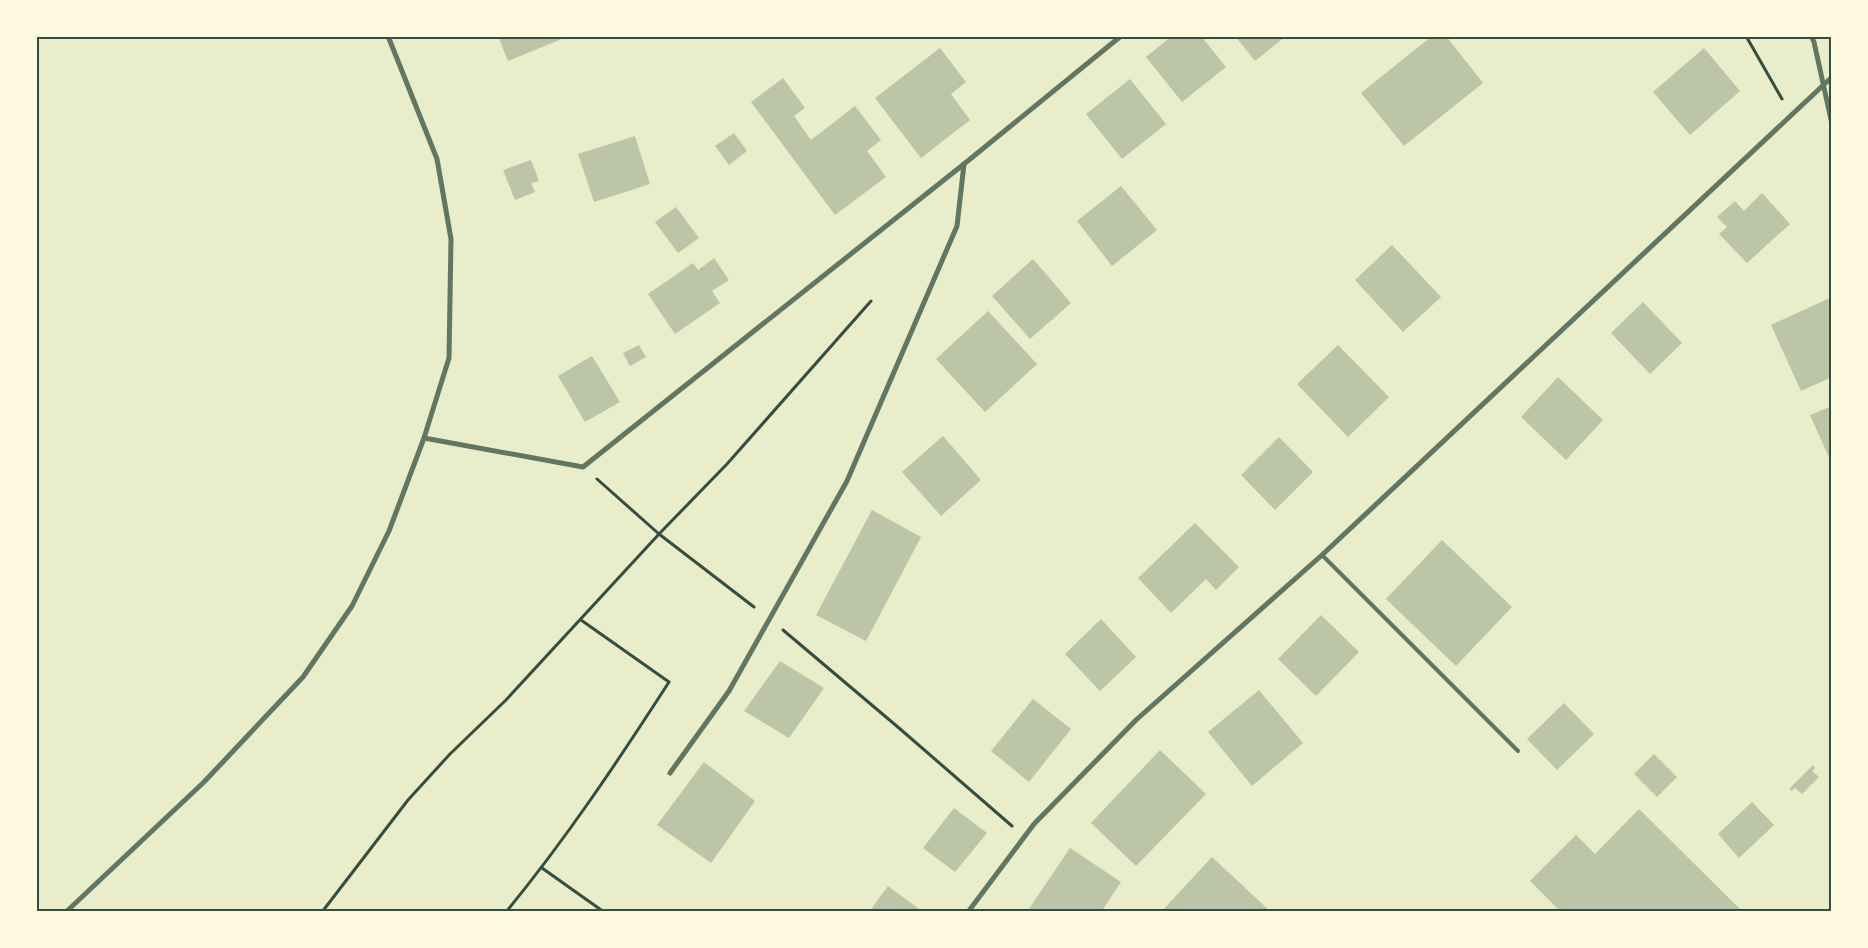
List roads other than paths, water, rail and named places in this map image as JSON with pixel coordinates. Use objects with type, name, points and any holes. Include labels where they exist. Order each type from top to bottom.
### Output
[{"type":"street","points":[[66,912],[204,782],[303,677],[352,606],[389,531],[424,438],[449,358],[451,239],[437,159],[388,36]]},
{"type":"street","points":[[424,438],[583,467],[964,164],[1121,36]]},
{"type":"street","points":[[1810,36],[1814,42],[1832,124]]},
{"type":"street","points":[[968,912],[1034,824],[1136,720],[1322,555],[1832,77]]},
{"type":"street","points":[[670,773],[729,691],[847,482],[957,226],[964,164]]},
{"type":"lane","points":[[1322,555],[1518,751]]}]
